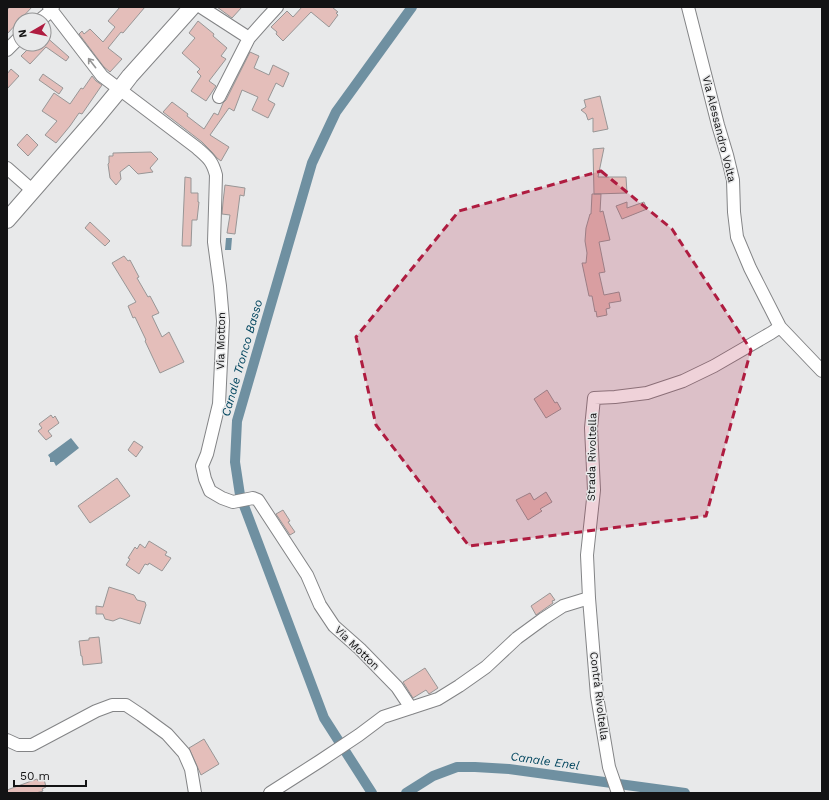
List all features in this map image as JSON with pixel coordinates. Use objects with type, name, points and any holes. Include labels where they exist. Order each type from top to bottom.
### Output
[{"type":"main road","points":[[7,220],[130,76],[192,7]]},
{"type":"street","points":[[202,7],[249,38]]},
{"type":"street","points":[[219,97],[249,38],[277,7]]},
{"type":"street","name":"Via Alessandro Volta","points":[[688,7],[718,125],[728,156],[733,180],[734,212],[737,236],[750,268],[780,327],[822,371]]},
{"type":"street","name":"Via Motton","points":[[51,8],[102,76],[197,148],[210,160],[214,167],[216,175],[214,242],[223,321],[219,404],[207,454],[202,466],[204,479],[210,491],[233,502],[253,498],[258,500],[307,575],[320,605],[334,626],[360,649],[397,687],[411,708]]},
{"type":"street","points":[[7,168],[32,190]]},
{"type":"street","name":"Strada Rivoltella","points":[[589,598],[587,555],[594,490],[592,428],[594,398],[647,393],[683,381],[714,366],[780,327]]},
{"type":"street","points":[[270,793],[337,750],[383,717],[438,699],[486,667],[517,638],[563,606],[589,598]]},
{"type":"street","name":"Contrà Rivoltella","points":[[589,598],[597,696],[610,767],[618,793]]},
{"type":"street","points":[[7,740],[18,745],[32,745],[96,711],[112,705],[126,705],[167,734],[184,753],[191,769],[195,793]]},
{"type":"highlighted area","points":[[601,171],[672,229],[751,350],[706,516],[469,546],[376,425],[356,337],[459,211]]},
{"type":"water","points":[[226,238],[232,238],[231,250],[225,250]]},
{"type":"water","points":[[71,438],[79,448],[56,466],[54,462],[50,462],[48,455]]},
{"type":"building","points":[[10,7],[32,7],[27,12],[12,12],[12,29],[7,34],[7,10]]},
{"type":"building","points":[[120,7],[145,7],[108,48],[122,59],[110,72],[104,67],[79,34],[82,31],[84,34],[90,29],[103,42],[115,27],[108,21]]},
{"type":"building","points":[[217,7],[242,7],[232,18]]},
{"type":"building","points":[[302,7],[332,7],[338,12],[336,13],[338,15],[329,27],[311,12],[283,41],[276,34],[277,32],[271,27],[287,11],[293,17]]},
{"type":"building","points":[[198,21],[214,34],[213,36],[227,48],[221,56],[226,59],[209,81],[216,86],[206,101],[191,91],[201,76],[197,72],[200,69],[182,53],[195,38],[189,33]]},
{"type":"building","points":[[52,42],[69,57],[66,61],[52,51]]},
{"type":"building","points":[[25,52],[41,52],[30,64],[21,56]]},
{"type":"building","points":[[250,52],[259,56],[254,68],[269,75],[273,65],[289,73],[283,87],[276,83],[268,100],[275,104],[268,118],[252,110],[258,97],[242,90],[234,111],[229,108],[210,135],[229,147],[221,161],[202,142],[163,112],[172,102],[204,129],[214,113],[218,115]]},
{"type":"building","points":[[11,69],[19,76],[7,89],[7,74]]},
{"type":"building","points":[[43,74],[63,88],[59,94],[39,80]]},
{"type":"building","points":[[92,76],[102,85],[82,114],[79,113],[56,143],[45,135],[57,121],[42,111],[54,93],[70,104],[81,88],[83,89]]},
{"type":"building","points":[[600,96],[608,129],[593,132],[593,118],[588,120],[586,114],[581,110],[586,107],[584,100]]},
{"type":"building","points":[[27,134],[38,145],[28,156],[17,145]]},
{"type":"building","points":[[604,148],[598,177],[626,177],[627,193],[594,194],[593,149]]},
{"type":"building","points":[[151,152],[158,159],[150,168],[153,172],[138,174],[129,165],[120,172],[121,179],[116,185],[110,178],[108,164],[109,156],[113,156],[113,153]]},
{"type":"building","points":[[185,177],[191,178],[191,193],[198,193],[199,202],[197,220],[192,220],[191,246],[182,246]]},
{"type":"building","points":[[225,185],[245,188],[244,196],[240,195],[235,234],[227,233],[230,215],[222,214]]},
{"type":"building","points":[[592,194],[601,194],[600,212],[603,211],[610,240],[599,242],[605,272],[599,273],[604,295],[619,292],[621,301],[609,303],[610,308],[606,309],[607,315],[597,317],[592,296],[589,296],[582,263],[586,263],[586,228],[591,214]]},
{"type":"building","points":[[627,202],[627,208],[644,202],[647,209],[622,219],[616,206]]},
{"type":"building","points":[[90,222],[110,241],[105,246],[85,228]]},
{"type":"building","points":[[124,256],[128,261],[130,260],[139,277],[137,278],[148,297],[150,296],[159,313],[152,316],[162,337],[169,332],[184,362],[160,373],[145,341],[146,340],[128,306],[136,302],[112,263]]},
{"type":"building","points":[[547,390],[555,403],[557,402],[561,409],[546,418],[534,399]]},
{"type":"building","points":[[51,415],[53,418],[55,416],[59,423],[48,431],[52,436],[46,440],[38,431],[42,428],[39,424]]},
{"type":"building","points":[[134,441],[143,447],[136,457],[128,450]]},
{"type":"building","points":[[117,478],[130,496],[90,523],[78,506]]},
{"type":"building","points":[[546,492],[552,502],[540,509],[542,511],[528,520],[516,500],[530,493],[534,500]]},
{"type":"building","points":[[283,510],[290,521],[288,522],[295,532],[290,535],[276,514]]},
{"type":"building","points":[[149,541],[167,552],[165,555],[171,558],[162,571],[149,563],[148,565],[145,564],[139,574],[126,565],[130,559],[128,558],[135,547],[137,549],[140,544],[145,548]]},
{"type":"building","points":[[109,587],[134,595],[137,600],[145,602],[146,605],[140,624],[120,618],[113,621],[105,619],[103,614],[96,614],[96,606],[103,607]]},
{"type":"building","points":[[550,593],[555,600],[536,615],[531,606]]},
{"type":"building","points":[[99,637],[102,663],[83,665],[79,641]]},
{"type":"building","points":[[425,668],[438,688],[429,694],[426,690],[413,698],[403,682]]},
{"type":"building","points":[[204,739],[219,764],[201,775],[189,748]]},
{"type":"building","points":[[37,779],[38,781],[44,779],[46,787],[42,789],[43,791],[36,793],[7,793],[7,790]]},
{"type":"waterway","name":"Canale Tronco Basso","points":[[372,793],[324,718],[240,495],[235,462],[237,421],[312,163],[336,112],[412,7]]},
{"type":"waterway","name":"Canale Enel","points":[[406,793],[433,776],[457,767],[509,769],[685,793]]}]
